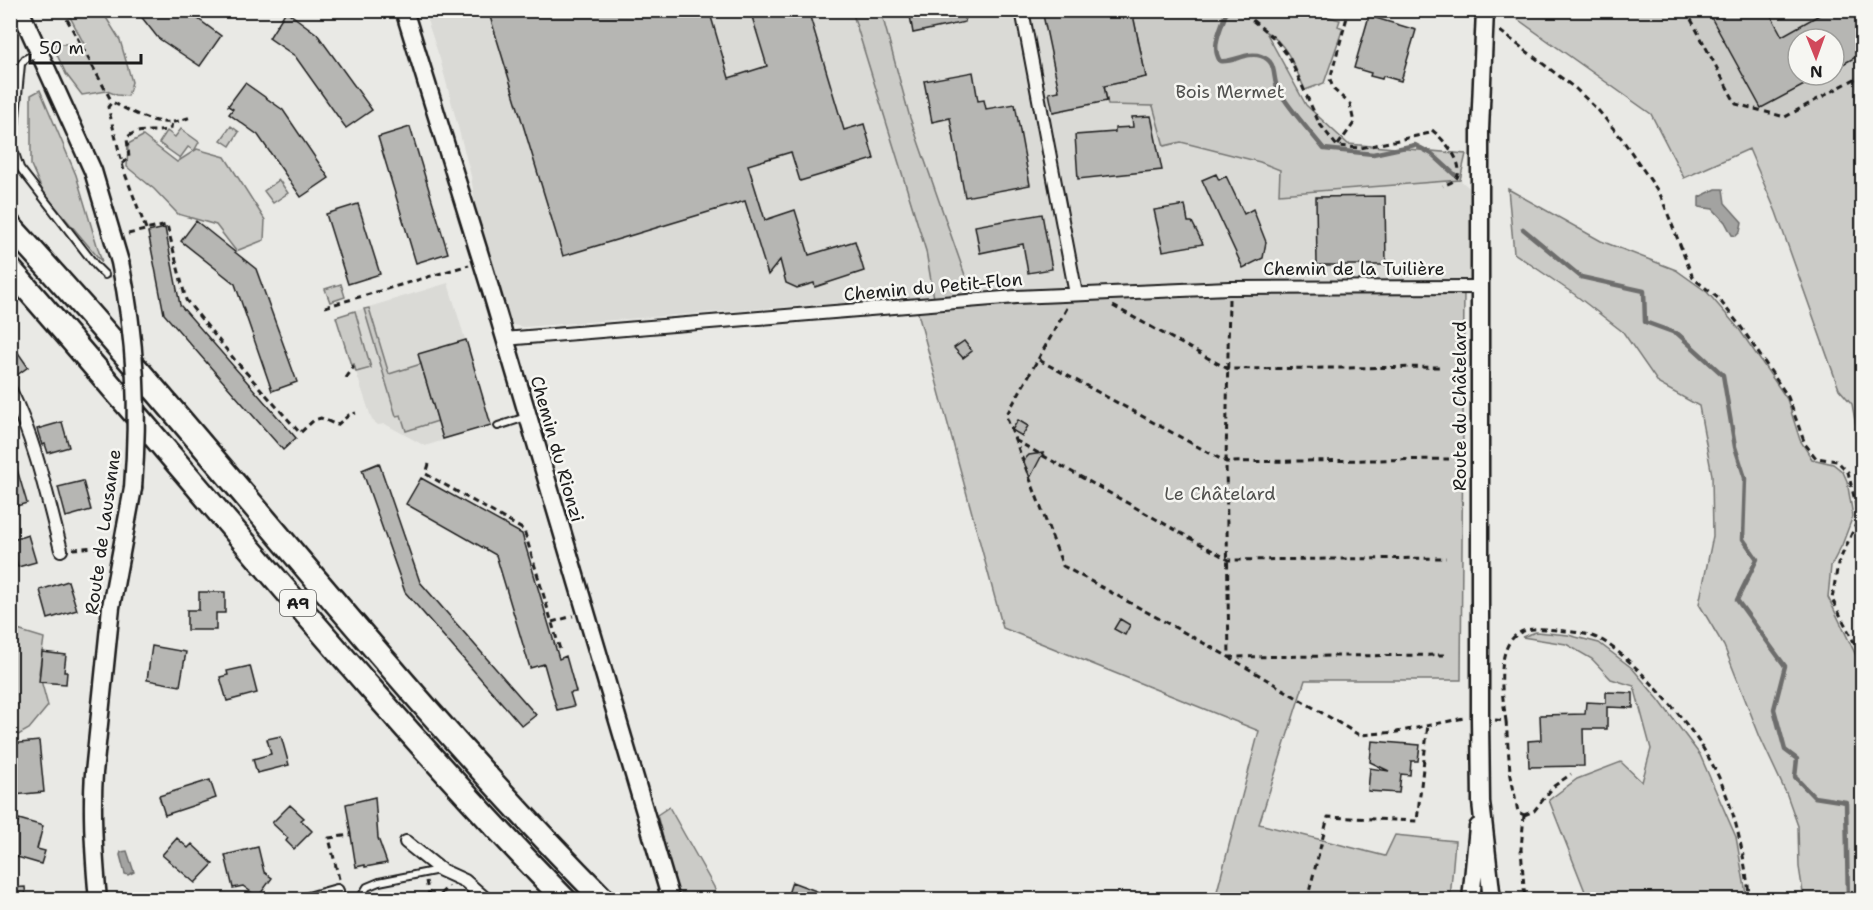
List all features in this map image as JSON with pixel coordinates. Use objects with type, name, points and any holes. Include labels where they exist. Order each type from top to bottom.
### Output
[{"type":"highway","name":"A9","points":[[10,226],[188,428],[406,686],[508,799],[604,900]]},
{"type":"highway","name":"A9","points":[[10,269],[377,695],[489,820],[565,900]]},
{"type":"main road","name":"Route de Lausanne","points":[[20,10],[93,171],[120,262],[131,320],[136,379],[137,438],[133,488],[111,607],[94,773],[93,845],[98,900]]},
{"type":"main road","name":"Chemin du Rionzi","points":[[405,10],[671,900]]},
{"type":"main road","name":"Route du Châtelard","points":[[1484,15],[1480,118],[1480,718],[1481,802],[1492,900]]},
{"type":"main road","name":"Route du Châtelard","points":[[1471,900],[1481,802]]},
{"type":"street","points":[[1022,10],[1076,294]]},
{"type":"street","name":"Chemin de la Tuilière","points":[[1076,294],[1229,288],[1480,286]]},
{"type":"street","name":"Chemin du Petit-Flon","points":[[504,339],[1076,294]]},
{"type":"street","points":[[10,390],[22,413],[38,461],[61,550]]},
{"type":"street","points":[[406,842],[441,870],[465,881],[487,900]]},
{"type":"street","points":[[305,900],[337,891],[338,900]]},
{"type":"lane","points":[[39,52],[25,59],[21,64],[13,147],[20,168],[82,249],[105,275]]},
{"type":"lane","points":[[498,426],[527,417]]},
{"type":"lane","points":[[359,900],[367,887],[379,882],[441,870]]},
{"type":"path","points":[[62,10],[112,102],[138,115],[155,120],[172,122],[191,117]]},
{"type":"path","points":[[1251,10],[1252,20],[1274,38],[1289,57],[1319,123],[1337,146],[1361,148],[1434,131],[1458,165],[1455,180],[1443,186]]},
{"type":"path","points":[[1337,146],[1354,123],[1350,104],[1333,89],[1330,79],[1349,10]]},
{"type":"path","points":[[1686,10],[1736,105],[1785,117],[1863,75]]},
{"type":"path","points":[[1484,15],[1576,89],[1598,110],[1622,140],[1660,194],[1693,278],[1718,298],[1741,327],[1788,396],[1805,444],[1816,458],[1837,461],[1848,472],[1857,509],[1857,522],[1838,564],[1832,599],[1863,658]]},
{"type":"path","points":[[112,102],[108,107],[122,164],[146,229]]},
{"type":"path","points":[[122,164],[129,158],[127,138],[131,134],[163,132],[171,128],[172,122]]},
{"type":"path","points":[[130,234],[168,225],[186,300],[234,359],[300,433],[314,420],[321,418],[337,425],[356,413]]},
{"type":"path","points":[[325,307],[471,264]]},
{"type":"path","points":[[1229,288],[1226,462],[1229,657]]},
{"type":"path","points":[[1109,304],[1228,369],[1443,367]]},
{"type":"path","points":[[1067,308],[1006,416],[1063,566],[1229,657],[1359,735],[1397,732],[1467,717],[1506,721]]},
{"type":"path","points":[[1039,360],[1226,462],[1449,459]]},
{"type":"path","points":[[346,378],[353,368],[352,364]]},
{"type":"path","points":[[1014,439],[1229,560],[1446,558]]},
{"type":"path","points":[[429,464],[426,474],[524,530],[561,653]]},
{"type":"path","points":[[61,550],[101,546]]},
{"type":"path","points":[[552,622],[572,616]]},
{"type":"path","points":[[1572,774],[1554,786],[1534,811],[1524,815],[1518,812],[1510,771],[1501,688],[1502,668],[1504,655],[1512,639],[1534,629],[1576,632],[1593,636],[1612,647],[1676,712],[1701,745],[1723,787],[1739,830],[1750,900]]},
{"type":"path","points":[[1229,657],[1446,656]]},
{"type":"path","points":[[1306,900],[1328,817],[1417,821],[1428,724]]},
{"type":"path","points":[[1524,815],[1521,849],[1525,900]]},
{"type":"path","points":[[339,879],[329,838],[351,835]]},
{"type":"path","points":[[427,885],[431,900],[444,892],[450,882]]},
{"type":"shaded area","points":[[424,11],[852,11],[926,251],[935,304],[838,303],[523,327],[513,325],[503,315],[480,238],[471,176],[440,59]]},
{"type":"shaded area","points":[[881,11],[1151,11],[1260,162],[1280,170],[1280,194],[1460,180],[1480,197],[1480,287],[973,301],[910,118]]},
{"type":"shaded area","points":[[1716,189],[1723,189],[1725,203],[1742,222],[1740,232],[1736,236],[1732,235],[1725,222],[1713,209],[1699,207],[1699,197]]},
{"type":"shaded area","points":[[448,283],[491,425],[425,446],[385,424],[378,425],[372,420],[336,317]]},
{"type":"shaded area","points":[[127,851],[134,872],[128,875],[125,874],[120,855],[121,852]]},
{"type":"green space","points":[[67,11],[102,11],[120,40],[132,82],[128,96],[107,91],[82,95],[66,74],[52,44],[84,44]]},
{"type":"green space","name":"Le Châtelard","points":[[852,11],[881,11],[910,118],[974,301],[1464,287],[1461,680],[1305,680],[1259,824],[1385,856],[1395,835],[1455,841],[1450,899],[1215,899],[1259,731],[1003,628],[916,306],[935,304],[926,251]]},
{"type":"green space","name":"Bois Mermet","points":[[1132,11],[1308,11],[1340,20],[1338,26],[1343,28],[1324,83],[1305,90],[1285,50],[1266,32],[1306,105],[1348,144],[1466,154],[1460,180],[1279,194],[1280,170],[1260,162],[1181,142],[1164,146],[1153,106],[1108,105],[1104,86],[1146,77]]},
{"type":"green space","points":[[1506,11],[1862,11],[1862,459],[1852,404],[1839,389],[1776,212],[1749,149],[1684,178],[1651,114]]},
{"type":"green space","points":[[40,90],[76,175],[102,262],[43,192],[31,165],[31,95]]},
{"type":"green space","points":[[231,126],[239,132],[230,146],[221,140]]},
{"type":"green space","points":[[181,129],[199,142],[194,151],[188,147],[180,158],[159,143],[167,131],[175,137]]},
{"type":"green space","points":[[143,136],[177,162],[197,149],[225,157],[265,220],[264,240],[236,251],[216,225],[178,214],[154,189],[127,167],[128,144]]},
{"type":"green space","points":[[279,180],[288,193],[273,203],[264,191]]},
{"type":"green space","points":[[1508,189],[1601,241],[1676,270],[1707,292],[1739,329],[1787,399],[1800,440],[1812,459],[1833,464],[1843,472],[1847,481],[1853,516],[1831,566],[1828,597],[1862,668],[1862,899],[1804,899],[1799,867],[1798,826],[1787,795],[1760,737],[1724,646],[1699,604],[1713,536],[1712,475],[1699,406],[1659,384],[1623,332],[1574,294],[1514,253]]},
{"type":"green space","points":[[341,284],[345,297],[330,302],[325,289]]},
{"type":"green space","points":[[369,308],[389,374],[421,364],[438,421],[406,431],[401,415],[396,416],[364,309]]},
{"type":"green space","points":[[355,311],[371,368],[356,372],[354,364],[351,365],[336,317]]},
{"type":"green space","points":[[11,628],[44,638],[39,673],[48,706],[29,729],[11,739]]},
{"type":"green space","points":[[1536,632],[1568,635],[1599,643],[1632,668],[1659,700],[1700,755],[1736,837],[1747,899],[1588,899],[1549,800],[1577,779],[1621,762],[1642,782],[1651,749],[1634,686],[1611,679],[1592,659],[1566,644],[1522,637]]},
{"type":"green space","points":[[669,807],[714,887],[718,899],[679,899],[657,815]]},
{"type":"building","points":[[136,10],[186,10],[221,36],[200,66],[158,38]]},
{"type":"building","points":[[488,10],[709,10],[729,78],[767,66],[750,10],[808,10],[844,130],[864,124],[874,159],[800,181],[791,152],[748,165],[765,220],[795,210],[809,255],[855,241],[864,271],[815,287],[814,283],[797,288],[786,283],[780,260],[768,275],[745,201],[563,256]]},
{"type":"building","points":[[909,10],[963,10],[965,22],[913,33]]},
{"type":"building","points":[[1042,10],[1132,10],[1146,77],[1104,86],[1107,101],[1053,112],[1049,93],[1059,91]]},
{"type":"building","points":[[1707,10],[1768,10],[1782,36],[1786,34],[1786,87],[1800,87],[1761,108]]},
{"type":"building","points":[[1828,10],[1863,10],[1863,53],[1846,62],[1846,27],[1798,27]]},
{"type":"building","points":[[286,11],[317,34],[372,110],[346,128],[295,56],[269,38]]},
{"type":"building","points":[[1369,16],[1416,30],[1401,81],[1383,76],[1382,79],[1370,76],[1371,73],[1354,68]]},
{"type":"building","points":[[973,72],[978,101],[984,100],[986,109],[1015,104],[1030,185],[965,197],[950,118],[932,122],[924,81]]},
{"type":"building","points":[[245,83],[283,110],[329,178],[301,197],[258,135],[229,114],[233,109],[228,106]]},
{"type":"building","points":[[1151,116],[1162,170],[1078,179],[1075,135],[1115,132],[1115,128],[1133,127],[1132,117]]},
{"type":"building","points":[[410,127],[448,253],[416,263],[378,137]]},
{"type":"building","points":[[1216,174],[1219,180],[1226,176],[1244,214],[1253,209],[1266,242],[1263,258],[1243,268],[1202,180]]},
{"type":"building","points":[[1385,196],[1386,265],[1317,265],[1316,197]]},
{"type":"building","points":[[358,204],[380,274],[348,284],[326,214]]},
{"type":"building","points":[[1185,205],[1188,222],[1192,222],[1203,244],[1163,251],[1154,210]]},
{"type":"building","points":[[1042,214],[1052,269],[1028,273],[1023,244],[980,253],[975,226]]},
{"type":"building","points":[[196,221],[256,269],[297,382],[272,391],[235,284],[181,241]]},
{"type":"building","points":[[165,228],[180,305],[296,438],[283,450],[164,314],[148,232]]},
{"type":"building","points":[[466,340],[491,425],[443,439],[418,354]]},
{"type":"building","points":[[10,341],[28,367],[10,380]]},
{"type":"building","points":[[964,341],[972,351],[963,358],[954,348]]},
{"type":"building","points":[[1018,420],[1028,426],[1022,436],[1012,430]]},
{"type":"building","points":[[62,422],[69,447],[48,453],[45,444],[42,445],[37,429]]},
{"type":"building","points":[[1043,453],[1030,478],[1024,462],[1026,458],[1029,455]]},
{"type":"building","points":[[14,459],[27,503],[10,508],[10,460]]},
{"type":"building","points":[[379,463],[420,582],[536,715],[522,726],[405,592],[362,470]]},
{"type":"building","points":[[421,478],[522,534],[559,659],[566,656],[576,692],[570,693],[574,706],[557,710],[544,664],[530,668],[496,555],[406,504]]},
{"type":"building","points":[[83,481],[91,510],[66,517],[58,487]]},
{"type":"building","points":[[28,535],[36,562],[18,567],[10,541]]},
{"type":"building","points":[[68,581],[77,610],[48,619],[40,590]]},
{"type":"building","points":[[199,592],[225,592],[225,613],[216,613],[216,630],[187,630],[187,610],[199,610]]},
{"type":"building","points":[[1120,619],[1130,625],[1125,635],[1114,629]]},
{"type":"building","points":[[152,646],[186,652],[180,686],[147,680]]},
{"type":"building","points":[[42,652],[66,655],[64,672],[67,672],[66,684],[39,682]]},
{"type":"building","points":[[250,666],[257,693],[227,701],[220,677],[228,675],[227,671]]},
{"type":"building","points":[[1606,692],[1633,693],[1633,708],[1607,707],[1607,729],[1583,729],[1584,766],[1529,767],[1528,741],[1541,740],[1540,715],[1585,714],[1586,702],[1606,703]]},
{"type":"building","points":[[281,736],[289,765],[257,773],[253,759],[271,754],[267,739]]},
{"type":"building","points":[[39,741],[44,792],[14,795],[10,744]]},
{"type":"building","points":[[1372,741],[1420,745],[1418,761],[1411,761],[1410,775],[1401,774],[1399,793],[1368,791],[1370,768],[1389,771],[1370,762]]},
{"type":"building","points":[[210,780],[216,798],[165,815],[159,796]]},
{"type":"building","points":[[375,797],[378,838],[387,863],[356,867],[346,804]]},
{"type":"building","points":[[290,805],[304,818],[301,820],[312,831],[294,849],[286,841],[288,838],[272,823]]},
{"type":"building","points":[[19,819],[43,826],[37,849],[45,851],[41,864],[10,855]]},
{"type":"building","points":[[177,838],[188,848],[192,844],[213,864],[195,883],[162,855]]},
{"type":"building","points":[[258,847],[264,872],[272,878],[258,897],[243,886],[233,888],[225,855]]},
{"type":"building","points":[[792,882],[835,898],[834,900],[786,900]]},
{"type":"building","points":[[25,887],[26,900],[10,900],[10,888]]},
{"type":"waterway","points":[[1227,10],[1216,49],[1220,61],[1251,55],[1267,59],[1272,67],[1279,91],[1324,149],[1373,154],[1415,145],[1432,154],[1455,175]]},
{"type":"waterway","points":[[1523,229],[1581,277],[1644,291],[1645,322],[1678,334],[1723,375],[1735,447],[1745,478],[1743,539],[1757,559],[1737,600],[1785,666],[1774,709],[1785,750],[1797,759],[1795,777],[1814,797],[1846,802],[1848,900]]}]
